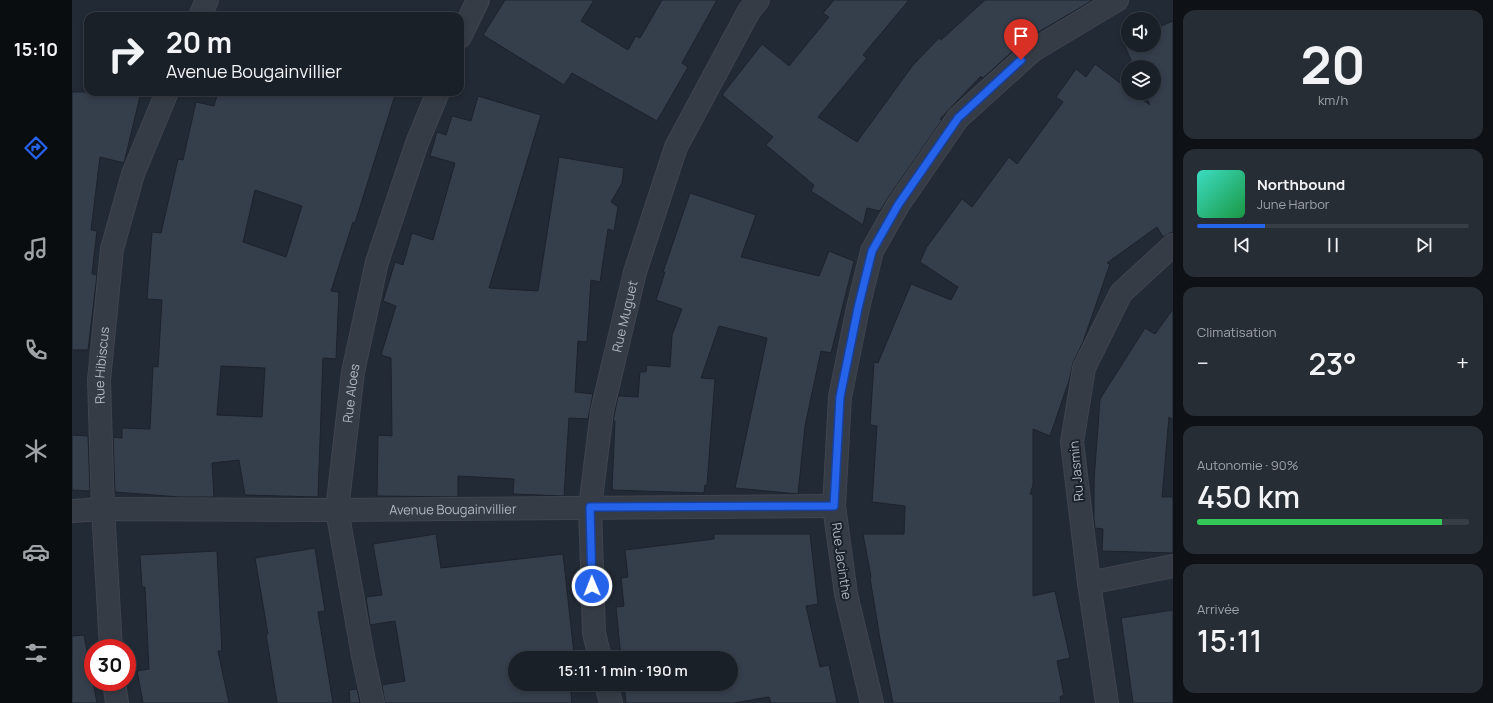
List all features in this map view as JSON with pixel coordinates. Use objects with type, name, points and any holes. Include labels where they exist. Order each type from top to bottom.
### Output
[{"type":"street","points":[[202,12],[207,0]]},
{"type":"street","points":[[464,29],[478,0]]},
{"type":"street","name":"Rue Muguet","points":[[598,651],[594,634],[590,507],[602,411],[636,272],[676,147],[749,11],[758,0]]},
{"type":"street","name":"Rue Jacinthe","points":[[872,703],[846,594],[834,506],[840,397],[858,308],[872,251],[898,205],[958,118],[1032,51],[1117,0]]},
{"type":"street","name":"Rue Hibiscus","points":[[110,639],[103,509],[99,380],[112,249],[133,174],[165,96]]},
{"type":"street","name":"Rue Aloes","points":[[373,703],[363,656],[337,510],[353,372],[377,262],[417,143],[436,96]]},
{"type":"street","name":"Ru Jasmin","points":[[1107,703],[1089,583],[1072,442],[1084,368],[1121,293],[1173,244]]},
{"type":"street","name":"Avenue Bougainvillier","points":[[72,511],[103,509],[337,510],[834,506]]},
{"type":"street","points":[[1089,583],[1173,566]]},
{"type":"street","points":[[115,691],[117,703]]},
{"type":"street","points":[[608,691],[611,703]]},
{"type":"building","points":[[505,0],[594,0],[581,21],[628,50],[636,36],[640,38],[662,0],[717,0],[682,63],[688,67],[657,121],[572,73],[564,85],[483,35]]},
{"type":"building","points":[[834,0],[909,0],[863,55],[867,58],[818,117],[857,142],[913,65],[939,38],[941,40],[985,0],[1093,0],[1025,40],[983,78],[981,76],[940,119],[942,120],[880,211],[867,208],[863,225],[811,191],[814,185],[766,145],[773,137],[722,95],[762,44],[789,66],[829,17],[823,13]]},
{"type":"building","points":[[1173,21],[1173,233],[1163,237],[1157,227],[1107,263],[1110,264],[1083,342],[1073,363],[1069,381],[1050,436],[1033,429],[1033,485],[1030,494],[1033,495],[1033,596],[1055,591],[1070,658],[1057,661],[1064,695],[1060,697],[1061,703],[893,703],[880,639],[863,534],[904,534],[905,506],[872,502],[877,426],[870,425],[874,362],[878,363],[911,284],[951,300],[958,287],[920,262],[926,248],[962,199],[972,207],[1009,157],[1017,164],[1063,102],[1056,97],[1076,69],[1086,77],[1095,64],[1121,84],[1121,100],[1143,100],[1150,105],[1148,100],[1161,100],[1161,60],[1131,60],[1127,52],[1161,52],[1161,26]]},
{"type":"building","points":[[72,92],[84,92],[84,96],[140,96],[124,163],[100,157],[91,230],[97,231],[92,274],[97,275],[88,350],[72,350]]},
{"type":"building","points":[[217,96],[395,96],[355,223],[353,222],[331,291],[339,292],[336,359],[323,358],[318,497],[245,495],[239,460],[212,463],[214,497],[179,497],[115,492],[113,437],[122,438],[122,428],[150,429],[153,366],[158,367],[162,300],[147,299],[152,232],[161,233],[178,159],[183,160],[196,102],[214,106]],"holes":[[[255,190],[302,206],[286,257],[243,242]],[[221,366],[265,368],[262,417],[217,415]]]},
{"type":"building","points":[[478,96],[541,115],[489,288],[538,291],[559,157],[624,168],[622,183],[611,202],[618,207],[614,231],[608,229],[600,282],[591,280],[587,342],[578,341],[575,392],[593,394],[588,419],[569,418],[564,496],[513,494],[514,479],[458,476],[458,497],[377,496],[378,435],[392,436],[391,358],[381,355],[396,306],[383,301],[395,262],[403,265],[412,233],[433,240],[455,163],[430,156],[437,132],[446,135],[452,116],[471,121]]},
{"type":"building","points":[[690,193],[756,215],[741,257],[819,276],[829,251],[854,261],[831,353],[821,351],[805,426],[798,494],[735,488],[767,338],[719,326],[701,378],[715,379],[707,485],[705,485],[704,493],[612,490],[615,421],[613,421],[618,396],[638,397],[640,372],[646,372],[647,365],[670,367],[672,335],[682,309],[656,300],[665,272],[663,272]]},
{"type":"building","points":[[1173,309],[1173,420],[1169,417],[1162,497],[1173,497],[1173,553],[1102,551],[1103,529],[1095,528],[1094,519],[1094,480],[1100,399],[1145,328],[1155,334]]},
{"type":"building","points":[[72,435],[88,436],[90,491],[72,490]]},
{"type":"building","points":[[436,534],[441,568],[563,554],[574,651],[508,651],[508,691],[571,691],[572,703],[385,703],[382,685],[405,681],[395,621],[370,625],[366,597],[382,595],[373,544]]},
{"type":"building","points":[[714,534],[810,534],[818,604],[806,606],[820,667],[829,665],[837,703],[771,703],[769,697],[734,703],[626,703],[625,691],[738,691],[738,651],[620,651],[616,607],[624,606],[621,578],[628,577],[625,550],[714,539]]},
{"type":"building","points":[[315,548],[325,611],[318,612],[333,703],[277,703],[266,634],[268,634],[255,558]]},
{"type":"building","points":[[217,551],[222,651],[218,651],[229,703],[143,703],[137,671],[149,669],[145,587],[142,587],[140,555]]},
{"type":"building","points":[[1173,610],[1173,703],[1133,703],[1121,618]]},
{"type":"building","points":[[84,635],[84,691],[95,691],[97,703],[72,703],[72,636]]},
{"type":"building","points":[[357,689],[360,703],[350,703],[349,690]]},
{"type":"route","points":[[592,586],[590,507],[834,506],[840,397],[858,308],[872,251],[898,205],[958,118],[1021,60]]}]
